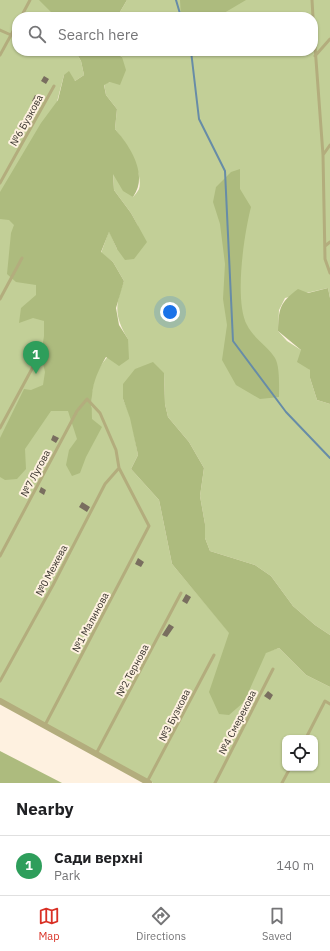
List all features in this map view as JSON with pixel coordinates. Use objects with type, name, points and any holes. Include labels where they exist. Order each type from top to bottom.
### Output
[{"type":"street","points":[[0,701],[148,782]]},
{"type":"lane","points":[[24,12],[30,0]]},
{"type":"lane","points":[[312,0],[313,12]]},
{"type":"lane","points":[[0,30],[11,35],[0,55]]},
{"type":"lane","points":[[318,54],[330,39]]},
{"type":"lane","points":[[316,56],[324,155],[325,259],[330,273]]},
{"type":"lane","name":"№6 Бузкова","points":[[0,183],[54,86]]},
{"type":"lane","points":[[324,155],[330,145]]},
{"type":"lane","points":[[325,246],[330,242]]},
{"type":"lane","points":[[0,299],[22,258]]},
{"type":"lane","points":[[0,428],[34,365]]},
{"type":"lane","name":"№7 Лугова","points":[[0,556],[77,411],[87,399],[100,413],[116,450],[119,468]]},
{"type":"lane","name":"№1 Малинова","points":[[44,726],[149,526],[119,468]]},
{"type":"lane","name":"№0 Межева","points":[[0,681],[53,585],[105,484],[119,468]]},
{"type":"lane","name":"№2 Тернова","points":[[96,754],[181,592]]},
{"type":"lane","name":"№3 Бузкова","points":[[148,782],[214,655]]},
{"type":"lane","name":"№4 Смерекова","points":[[215,783],[273,669]]},
{"type":"lane","points":[[308,735],[325,701],[330,704]]},
{"type":"lane","points":[[282,783],[288,771]]},
{"type":"green space","points":[[0,0],[95,0],[89,12],[12,12],[12,56],[78,56],[81,61],[84,75],[75,81],[64,75],[23,232],[36,285],[36,295],[44,321],[92,408],[92,389],[101,365],[128,339],[120,324],[117,310],[124,281],[113,262],[101,253],[109,231],[117,249],[138,226],[131,213],[114,190],[113,173],[133,197],[139,189],[140,182],[133,158],[124,141],[115,129],[117,109],[106,95],[104,84],[110,82],[122,57],[120,56],[318,56],[318,12],[120,12],[127,0],[330,0],[330,298],[328,288],[285,298],[279,310],[278,331],[287,341],[301,350],[310,370],[310,378],[317,400],[330,404],[330,635],[315,625],[293,606],[271,576],[255,565],[210,551],[205,538],[205,524],[200,496],[204,468],[189,442],[168,417],[165,404],[164,373],[123,399],[131,418],[138,455],[131,469],[159,500],[172,564],[258,667],[266,652],[279,648],[306,675],[330,687],[330,783],[153,783],[0,699]]},
{"type":"green space","points":[[39,0],[127,0],[120,12],[51,12]]},
{"type":"green space","points":[[180,0],[246,0],[226,12],[181,12]]},
{"type":"green space","points":[[78,56],[120,56],[122,57],[126,70],[120,85],[110,82],[104,85],[106,95],[117,109],[115,129],[132,152],[136,161],[139,179],[133,197],[123,191],[113,174],[114,190],[131,213],[147,242],[134,259],[125,260],[117,249],[109,232],[101,252],[113,262],[124,281],[116,308],[119,325],[128,339],[129,359],[119,366],[106,357],[98,373],[92,393],[92,419],[102,427],[86,457],[80,473],[72,476],[66,465],[69,450],[77,439],[68,411],[51,411],[25,449],[26,469],[17,479],[5,480],[0,477],[0,438],[24,389],[31,390],[43,385],[45,372],[41,355],[44,336],[44,321],[33,318],[19,323],[21,308],[36,295],[36,285],[16,282],[7,274],[11,233],[14,225],[9,220],[0,219],[0,192],[41,123],[58,100],[64,75],[69,71],[75,81],[84,75],[81,61]]},
{"type":"green space","points":[[240,169],[240,189],[251,207],[243,250],[241,300],[243,314],[250,330],[269,350],[277,362],[279,397],[260,399],[236,385],[222,360],[227,325],[223,299],[225,264],[220,224],[213,202],[216,187],[231,172]]},
{"type":"green space","points":[[328,288],[330,298],[330,404],[317,400],[310,378],[310,370],[297,362],[301,350],[278,331],[281,307],[287,298],[298,289],[308,293]]},
{"type":"green space","points":[[153,362],[164,373],[165,404],[168,417],[189,442],[204,468],[200,496],[205,524],[205,538],[210,551],[255,565],[271,576],[293,606],[315,625],[330,635],[330,687],[306,675],[279,648],[266,653],[244,702],[229,715],[219,714],[209,692],[229,633],[172,564],[159,500],[131,469],[138,455],[130,418],[123,399],[123,384],[135,369]]},
{"type":"green space","points":[[0,751],[62,783],[0,783]]},
{"type":"building","points":[[44,76],[49,79],[46,84],[41,81]]},
{"type":"building","points":[[35,95],[41,98],[38,104],[32,101]]},
{"type":"building","points":[[29,349],[36,352],[33,358],[26,355]]},
{"type":"building","points":[[53,435],[59,438],[56,443],[51,440]]},
{"type":"building","points":[[41,487],[46,490],[44,495],[39,492]]},
{"type":"building","points":[[82,502],[90,507],[87,512],[79,507]]},
{"type":"building","points":[[138,558],[144,562],[141,567],[135,564]]},
{"type":"building","points":[[51,567],[57,570],[55,575],[48,571]]},
{"type":"building","points":[[186,594],[191,597],[187,604],[182,601]]},
{"type":"building","points":[[169,624],[174,627],[167,637],[162,635]]},
{"type":"building","points":[[268,691],[273,695],[270,700],[264,696]]},
{"type":"waterway","points":[[176,0],[180,12]]},
{"type":"waterway","points":[[192,56],[199,119],[225,171],[233,341],[286,412],[330,458]]},
{"type":"place","name":"Сади верхні","points":[[36,374]]}]
